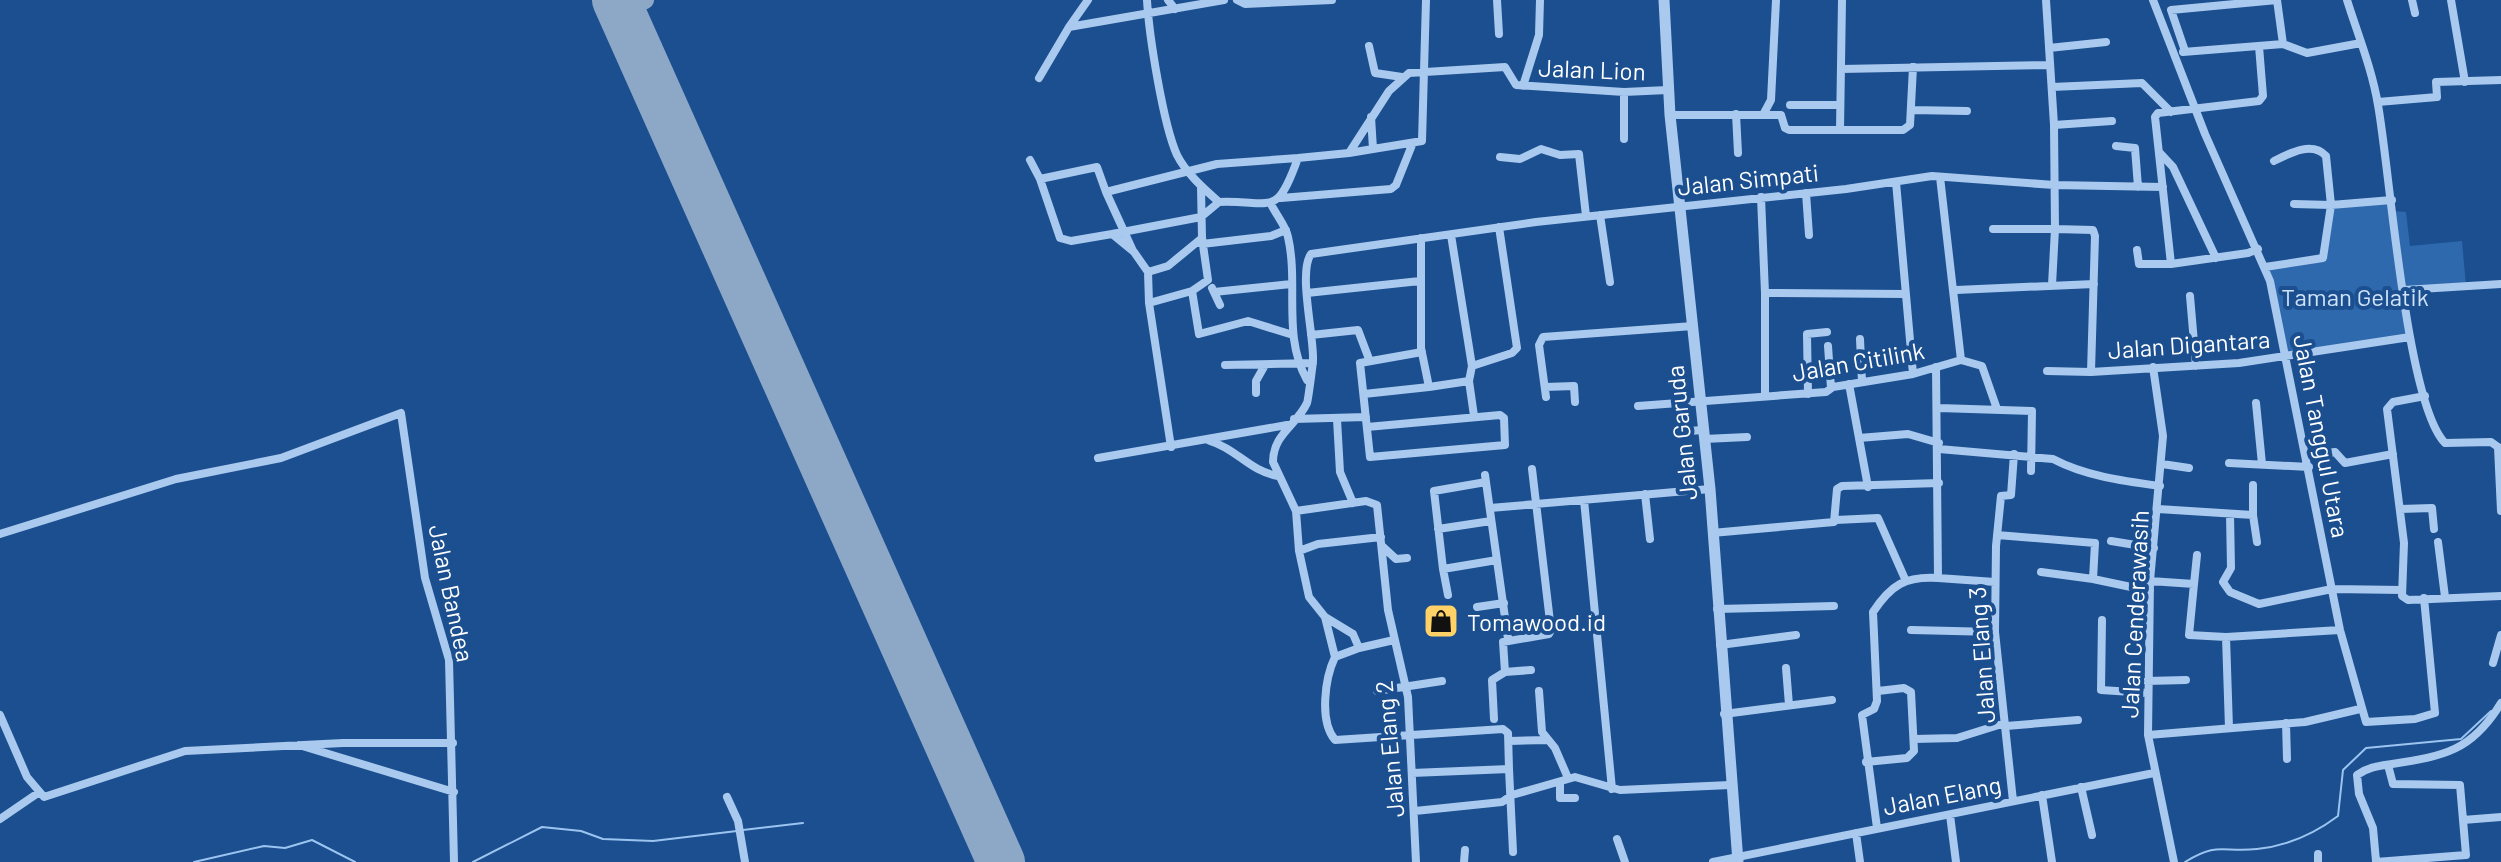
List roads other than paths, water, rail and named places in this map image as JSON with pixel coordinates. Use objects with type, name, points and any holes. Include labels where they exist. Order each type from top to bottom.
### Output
[{"type":"street","points":[[1039,78],[1088,0]]},
{"type":"street","points":[[1147,0],[1173,142],[1178,156],[1201,187],[1219,202],[1271,204],[1281,198],[1391,189],[1396,185],[1412,145]]},
{"type":"street","points":[[1151,14],[1160,0]]},
{"type":"street","points":[[1168,0],[1175,9]]},
{"type":"street","points":[[1069,27],[1224,0]]},
{"type":"street","points":[[1237,0],[1245,4],[1332,0]]},
{"type":"street","points":[[1106,192],[1217,164],[1349,153],[1412,145],[1424,138],[1426,0]]},
{"type":"street","points":[[1497,0],[1499,34]]},
{"type":"street","points":[[1523,86],[1539,35],[1540,0]]},
{"type":"street","name":"Jalan Garuda","points":[[1664,0],[1670,115],[1710,489],[1724,714],[1738,860]]},
{"type":"street","points":[[1764,113],[1771,100],[1776,0]]},
{"type":"street","points":[[1840,130],[1842,0]]},
{"type":"street","points":[[2046,0],[2054,125],[2052,285]]},
{"type":"street","name":"Jalan Tanggul Utara","points":[[2153,0],[2254,251],[2265,267],[2275,301],[2281,358],[2307,456],[2337,631],[2355,710]]},
{"type":"street","points":[[2185,51],[2171,10],[2277,0],[2283,44]]},
{"type":"street","points":[[2347,0],[2378,102],[2410,337],[2425,396],[2445,443],[2487,441],[2499,447],[2501,511]]},
{"type":"street","points":[[2412,0],[2415,13]]},
{"type":"street","points":[[2451,0],[2465,82]]},
{"type":"street","points":[[2049,48],[2106,42]]},
{"type":"street","points":[[2174,52],[2283,44],[2307,53],[2361,43]]},
{"type":"street","points":[[1349,153],[1371,117],[1402,77],[1375,73],[1369,46]]},
{"type":"street","points":[[2171,264],[2155,117],[2262,99],[2259,46]]},
{"type":"street","points":[[1841,69],[2050,65]]},
{"type":"street","name":"Jalan Lion","points":[[1402,77],[1425,70],[1505,67],[1510,71],[1514,84],[1523,86],[1624,92],[1668,90]]},
{"type":"street","points":[[1670,115],[1764,113],[1781,115],[1785,128],[1789,130],[1905,130],[1910,125],[1913,67]]},
{"type":"street","points":[[2378,102],[2437,97],[2436,82],[2501,80]]},
{"type":"street","points":[[2052,87],[2142,83],[2171,112]]},
{"type":"street","points":[[1624,92],[1624,139]]},
{"type":"street","points":[[1790,105],[1840,105]]},
{"type":"street","points":[[1911,110],[1967,111]]},
{"type":"street","points":[[1736,114],[1738,153]]},
{"type":"street","points":[[1371,117],[1373,149]]},
{"type":"street","points":[[2054,125],[2112,121]]},
{"type":"street","points":[[2116,146],[2135,148],[2138,187]]},
{"type":"street","points":[[1500,157],[1520,159],[1541,149],[1582,156],[1586,216]]},
{"type":"street","points":[[2265,267],[2323,258],[2331,205],[2328,163],[2322,151],[2308,149],[2274,161]]},
{"type":"street","points":[[2159,152],[2173,167],[2216,258]]},
{"type":"street","points":[[1281,198],[1298,158]]},
{"type":"street","points":[[1030,160],[1040,179],[1060,238],[1071,241],[1201,217],[1219,202]]},
{"type":"street","points":[[1040,179],[1097,167],[1134,252],[1148,272],[1149,303],[1171,447]]},
{"type":"street","points":[[1940,177],[1956,290],[1961,360]]},
{"type":"street","name":"Jalan Simpati","points":[[1307,402],[1307,380],[1313,363],[1307,293],[1307,259],[1311,254],[1586,216],[1940,177],[2054,185],[2163,187]]},
{"type":"street","points":[[1896,182],[1913,374]]},
{"type":"street","points":[[1201,187],[1202,241],[1208,280],[1220,305]]},
{"type":"street","points":[[1806,193],[1809,235]]},
{"type":"street","points":[[1761,197],[1765,395]]},
{"type":"street","points":[[2294,204],[2331,205],[2392,200]]},
{"type":"street","points":[[1271,204],[1286,230],[1293,335],[1298,364],[1307,380]]},
{"type":"street","points":[[1600,215],[1610,282]]},
{"type":"street","points":[[1472,366],[1512,353],[1517,343],[1499,227]]},
{"type":"street","points":[[1993,229],[2055,229]]},
{"type":"street","name":"Jalan Digantara","points":[[2055,229],[2093,230],[2091,372],[2281,358],[2410,337]]},
{"type":"street","points":[[1148,272],[1168,266],[1202,241],[1271,236],[1286,230]]},
{"type":"street","points":[[1112,234],[1134,252]]},
{"type":"street","points":[[1451,235],[1472,366],[1469,381],[1474,416]]},
{"type":"street","points":[[1421,238],[1422,352],[1429,387]]},
{"type":"street","points":[[2137,250],[2139,264],[2171,264],[2254,251]]},
{"type":"street","points":[[1149,303],[1192,291],[1208,280]]},
{"type":"street","points":[[1307,293],[1420,281]]},
{"type":"street","points":[[1214,292],[1291,284]]},
{"type":"street","points":[[1956,290],[2094,284]]},
{"type":"street","points":[[2404,290],[2501,284]]},
{"type":"street","points":[[1192,291],[1199,334],[1248,321],[1293,335]]},
{"type":"street","points":[[1765,293],[1905,294]]},
{"type":"street","points":[[2190,296],[2196,366]]},
{"type":"street","points":[[1546,397],[1539,345],[1543,337],[1693,326]]},
{"type":"street","points":[[1311,335],[1358,330],[1369,359]]},
{"type":"street","points":[[1808,394],[1807,334],[1827,332]]},
{"type":"street","points":[[1860,339],[1862,382]]},
{"type":"street","points":[[1828,346],[1831,388]]},
{"type":"street","points":[[1098,458],[1312,419],[1367,422],[1503,415],[1505,445],[1372,458],[1367,422],[1360,363],[1422,352]]},
{"type":"street","points":[[1861,359],[1910,353]]},
{"type":"street","name":"Jalan Citilink","points":[[1638,406],[1808,394],[1913,374],[1961,360],[1975,362],[1986,374],[1997,409]]},
{"type":"street","points":[[1225,365],[1313,363]]},
{"type":"street","points":[[1256,393],[1256,381],[1265,365]]},
{"type":"street","points":[[1936,367],[1939,408],[1938,578]]},
{"type":"street","name":"Jalan Cenderawasih","points":[[2153,367],[2163,436],[2150,581],[2148,735],[2173,858]]},
{"type":"street","points":[[2047,371],[2091,372]]},
{"type":"street","points":[[1364,394],[1469,381]]},
{"type":"street","points":[[1849,384],[1868,487]]},
{"type":"street","points":[[1545,387],[1574,386],[1575,402]]},
{"type":"street","points":[[2425,396],[2389,405],[2400,509],[2404,599],[2501,596]]},
{"type":"street","points":[[1307,402],[1312,419]]},
{"type":"street","points":[[1307,402],[1291,422],[1273,454],[1278,476],[1296,511],[1299,551],[1309,597],[1325,617],[1353,634],[1359,648]]},
{"type":"street","points":[[2256,403],[2262,464]]},
{"type":"street","points":[[1939,408],[2034,412],[2031,471]]},
{"type":"street","name":"Jalan Bandea","points":[[0,534],[176,479],[281,458],[401,413],[425,578],[448,655],[453,743],[454,862]]},
{"type":"street","points":[[1296,511],[1353,503],[1340,472],[1337,419]]},
{"type":"street","points":[[1674,432],[1747,437]]},
{"type":"street","points":[[1859,438],[1908,434],[1939,446],[2053,459],[2107,478],[2160,486]]},
{"type":"street","points":[[1208,440],[1233,451],[1250,468],[1278,476]]},
{"type":"street","points":[[2307,456],[2335,452],[2345,463],[2393,454]]},
{"type":"street","name":"Jalan Elang 3","points":[[2013,801],[1995,632],[1995,582],[1999,507],[2001,496],[2011,495],[2014,454]]},
{"type":"street","points":[[2229,463],[2309,467]]},
{"type":"street","points":[[2162,464],[2189,468]]},
{"type":"street","points":[[1505,672],[1503,642],[1549,634],[1551,630],[1532,469]]},
{"type":"street","points":[[1448,595],[1434,491],[1486,478],[1508,639]]},
{"type":"street","points":[[1836,520],[1837,489],[1842,486],[1939,483]]},
{"type":"street","points":[[2253,485],[2257,542]]},
{"type":"street","points":[[1490,508],[1710,489]]},
{"type":"street","points":[[1645,494],[1650,539]]},
{"type":"street","points":[[1584,500],[1612,789]]},
{"type":"street","name":"Jalan Elang 2","points":[[1353,503],[1376,503],[1394,640],[1406,686],[1416,862]]},
{"type":"street","points":[[2400,509],[2432,508],[2434,529]]},
{"type":"street","points":[[2158,509],[2253,515]]},
{"type":"street","points":[[2230,514],[2231,568],[2224,578],[2225,589],[2259,604],[2332,589],[2402,590]]},
{"type":"street","points":[[1712,533],[1878,518],[1905,579]]},
{"type":"street","points":[[1438,529],[1491,521]]},
{"type":"street","points":[[1997,535],[2095,543],[2093,579]]},
{"type":"street","points":[[1299,551],[1318,544],[1381,541],[1396,559],[1407,558]]},
{"type":"street","points":[[2111,541],[2154,548]]},
{"type":"street","points":[[2438,542],[2445,597]]},
{"type":"street","points":[[2197,555],[2189,635],[2226,637],[2337,631]]},
{"type":"street","points":[[1443,569],[1497,560]]},
{"type":"street","points":[[2041,572],[2150,591]]},
{"type":"street","points":[[1877,828],[1862,713],[1876,706],[1878,691],[1873,612],[1884,596],[1905,579],[1995,582]]},
{"type":"street","points":[[2150,581],[2194,584]]},
{"type":"street","points":[[2148,735],[2286,723],[2355,710],[2369,722],[2415,719],[2435,713],[2424,598]]},
{"type":"street","points":[[1477,607],[1504,603]]},
{"type":"street","points":[[1717,609],[1834,606]]},
{"type":"street","points":[[1325,617],[1335,657],[1327,689],[1333,739],[1503,729],[1508,733],[1513,852]]},
{"type":"street","points":[[2102,620],[2101,690],[2147,693]]},
{"type":"street","points":[[1911,630],[1995,632]]},
{"type":"street","points":[[1720,645],[1796,635]]},
{"type":"street","points":[[2493,663],[2501,635]]},
{"type":"street","points":[[2226,637],[2229,728]]},
{"type":"street","points":[[1335,657],[1394,640]]},
{"type":"street","points":[[1786,668],[1789,705]]},
{"type":"street","points":[[1494,719],[1493,678],[1505,672],[1531,670]]},
{"type":"street","points":[[2147,681],[2186,680]]},
{"type":"street","points":[[1377,691],[1442,681]]},
{"type":"street","points":[[1866,762],[1914,754],[1909,690],[1878,691]]},
{"type":"street","points":[[1539,691],[1542,732],[1564,780],[1560,798],[1575,798]]},
{"type":"street","points":[[1724,714],[1832,700]]},
{"type":"street","points":[[2388,765],[2393,784],[2460,785],[2469,858],[2376,861],[2371,817],[2356,780],[2362,771],[2388,765],[2457,750],[2480,731],[2501,703]]},
{"type":"street","points":[[0,715],[38,793],[44,797],[185,751],[296,744],[453,743]]},
{"type":"street","points":[[1914,739],[1957,738],[2006,724],[2078,720]]},
{"type":"street","points":[[2286,723],[2287,759]]},
{"type":"street","points":[[1509,741],[1548,740]]},
{"type":"street","points":[[296,744],[316,753],[454,788]]},
{"type":"street","points":[[1412,773],[1509,769]]},
{"type":"street","name":"Jalan Elang","points":[[1713,862],[1738,860],[1877,828],[2154,773]]},
{"type":"street","points":[[1415,811],[1502,802],[1512,795],[1584,777],[1612,789],[1730,785]]},
{"type":"street","points":[[2081,787],[2092,835]]},
{"type":"street","points":[[0,819],[38,793]]},
{"type":"street","points":[[2042,795],[2052,862]]},
{"type":"street","points":[[727,797],[738,821],[745,862]]},
{"type":"street","points":[[1950,815],[1956,862]]},
{"type":"street","points":[[2463,820],[2501,817]]},
{"type":"street","points":[[1856,833],[1860,862]]},
{"type":"street","points":[[1617,839],[1625,862]]},
{"type":"street","points":[[1464,862],[1465,850]]},
{"type":"waterway","points":[[2185,862],[2213,850],[2268,847],[2310,834],[2338,816],[2343,770],[2366,748],[2461,739],[2491,711]]},
{"type":"waterway","points":[[743,830],[803,823]]},
{"type":"waterway","points":[[473,862],[542,827],[581,831],[603,839],[653,841],[737,831]]},
{"type":"waterway","points":[[194,862],[264,846],[285,848],[312,840],[355,862]]},
{"type":"place","name":"Tomawood.id","points":[[1441,621]]},
{"type":"park label","name":"Taman Gelatik","points":[[2355,296]]}]
